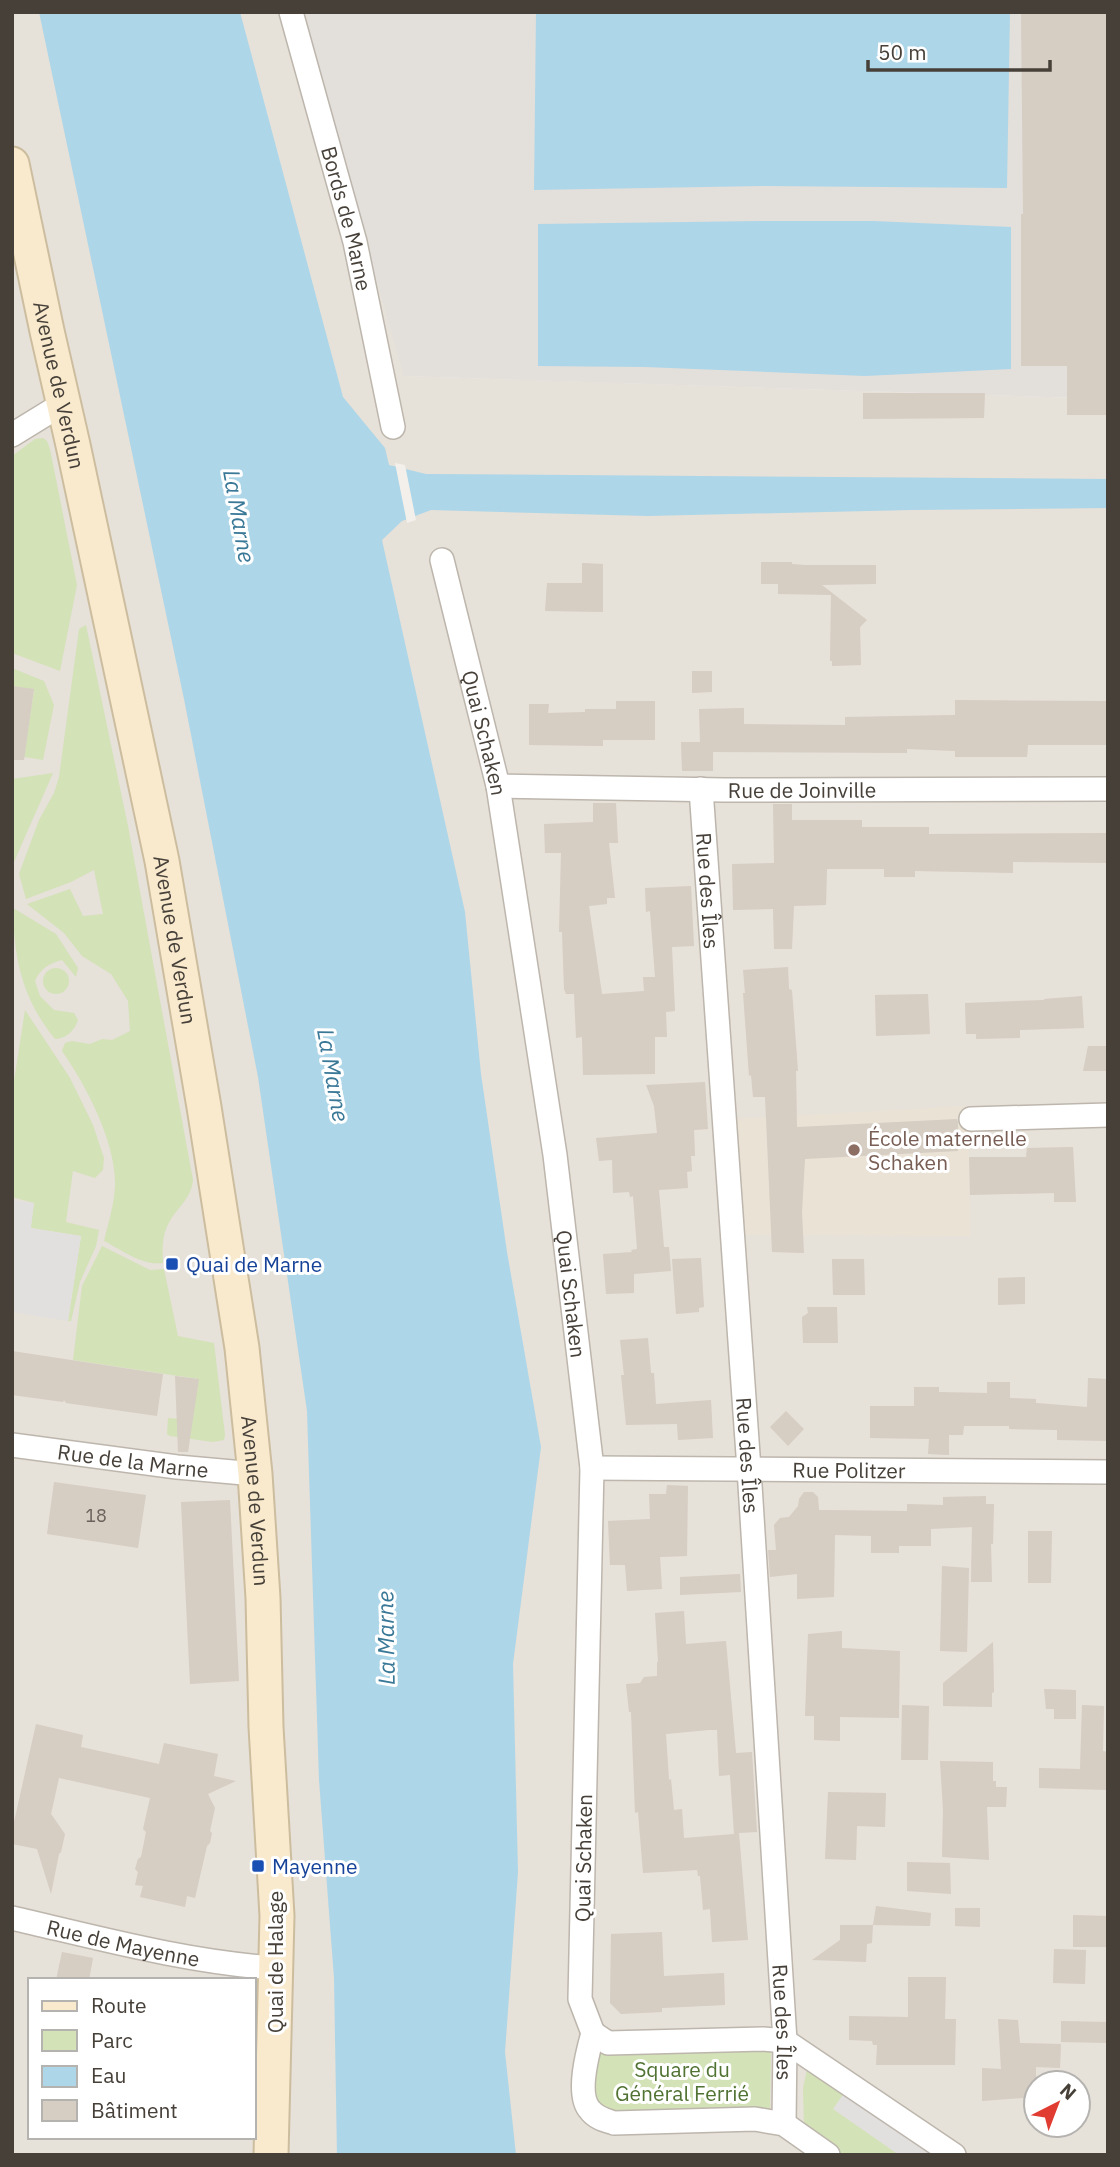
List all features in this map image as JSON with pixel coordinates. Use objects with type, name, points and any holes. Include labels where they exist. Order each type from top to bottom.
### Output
[{"type":"street","name":"Bords de Marne","points":[[291,12],[355,242],[393,427]]},
{"type":"street","name":"Avenue de Verdun","points":[[12,164],[162,861],[233,1284],[255,1474],[263,1598],[266,1727]]},
{"type":"street","points":[[12,435],[64,403]]},
{"type":"street","name":"Quai Schaken","points":[[442,561],[498,786],[555,1155],[592,1468],[580,1999],[593,2033]]},
{"type":"street","name":"Rue de Joinville","points":[[498,786],[1108,789]]},
{"type":"street","name":"Rue des Îles","points":[[701,789],[749,1469],[785,2041],[784,2124]]},
{"type":"street","points":[[971,1119],[1108,1115]]},
{"type":"street","name":"Rue de la Marne","points":[[12,1445],[177,1467],[255,1474]]},
{"type":"street","name":"Rue Politzer","points":[[592,1468],[1108,1472]]},
{"type":"street","name":"Quai de Halage","points":[[266,1727],[275,1877],[271,2155]]},
{"type":"street","name":"Rue de Mayenne","points":[[12,1918],[193,1958],[233,1965],[275,1968]]},
{"type":"street","points":[[828,2155],[784,2124],[755,2119],[614,2123],[598,2118],[587,2108],[583,2090],[593,2033],[608,2043],[763,2039],[785,2041],[954,2155]]},
{"type":"shaded area","points":[[12,12],[300,12],[405,376],[1108,399],[1108,2155],[12,2155]]},
{"type":"shaded area","points":[[300,12],[1108,12],[1108,399],[404,376]]},
{"type":"shaded area","name":"École maternelle Schaken","points":[[968,1106],[970,1236],[745,1235],[737,1119]]},
{"type":"shaded area","points":[[12,1200],[34,1203],[31,1228],[81,1236],[68,1321],[12,1312]]},
{"type":"shaded area","points":[[844,2093],[930,2153],[899,2155],[833,2109]]},
{"type":"green space","points":[[43,438],[50,449],[77,585],[60,671],[12,653],[12,456],[35,439]]},
{"type":"green space","points":[[86,625],[128,826],[193,1180],[188,1197],[171,1219],[164,1235],[163,1263],[140,1260],[104,1241],[115,1187],[111,1152],[90,1098],[62,1051],[65,1043],[72,1041],[90,1044],[102,1039],[112,1040],[130,1031],[128,1001],[111,974],[82,956],[64,933],[27,904],[70,889],[83,916],[103,914],[94,870],[26,899],[19,874],[59,777],[79,629]]},
{"type":"green space","points":[[12,668],[44,681],[54,705],[43,760],[24,757],[34,690],[12,686]]},
{"type":"green space","points":[[53,773],[14,862],[12,779]]},
{"type":"green space","points":[[13,908],[56,934],[78,968],[76,977],[62,960],[46,967],[35,981],[40,996],[54,1010],[74,1013],[78,1020],[66,1036],[55,1039],[27,993],[15,944]]},
{"type":"green space","points":[[56,968],[65,972],[69,981],[65,990],[56,994],[47,990],[43,981],[47,972]]},
{"type":"green space","points":[[25,1010],[70,1078],[93,1125],[104,1158],[103,1170],[95,1178],[73,1171],[66,1222],[99,1230],[96,1246],[80,1282],[71,1321],[68,1321],[81,1236],[30,1228],[34,1203],[12,1197],[12,1094]]},
{"type":"green space","points":[[102,1246],[150,1270],[164,1269],[178,1336],[214,1343],[224,1440],[213,1442],[167,1434],[168,1418],[180,1419],[198,1379],[73,1360],[82,1286]]},
{"type":"green space","name":"Square du Général Ferrié","points":[[771,2048],[770,2113],[606,2113],[594,2100],[595,2050]]},
{"type":"green space","points":[[807,2070],[933,2155],[844,2155],[804,2128],[803,2088]]},
{"type":"water","name":"La Marne","points":[[39,12],[240,12],[343,397],[385,448],[389,465],[426,474],[1108,479],[1108,508],[648,516],[431,510],[402,521],[382,540],[465,912],[481,1074],[507,1252],[541,1447],[513,1664],[518,1872],[505,2052],[516,2155],[337,2155],[334,1978],[319,1780],[307,1411],[258,1077],[184,699]]},
{"type":"water","points":[[536,12],[1010,12],[1007,188],[761,186],[534,190]]},
{"type":"water","points":[[873,221],[1011,227],[1011,369],[865,376],[645,367],[538,366],[538,224]]},
{"type":"pier","points":[[395,463],[405,465],[416,520],[407,523]]},
{"type":"building","points":[[1021,12],[1108,12],[1106,415],[1067,415],[1067,366],[1021,366]]},
{"type":"building","points":[[863,393],[985,393],[984,418],[863,419]]},
{"type":"building","points":[[761,562],[876,565],[876,584],[822,585],[867,620],[860,627],[861,665],[832,666],[831,595],[778,594],[778,584],[761,584]]},
{"type":"building","points":[[582,563],[603,564],[603,612],[545,611],[547,583],[582,583]]},
{"type":"building","points":[[692,671],[712,671],[712,692],[692,693]]},
{"type":"building","points":[[12,686],[34,689],[24,760],[12,760]]},
{"type":"building","points":[[955,700],[1106,701],[1106,745],[1028,745],[1027,757],[955,757],[955,751],[907,749],[907,753],[713,752],[713,771],[682,771],[681,742],[700,742],[699,709],[744,708],[744,724],[845,725],[845,717],[955,715]]},
{"type":"building","points":[[616,701],[655,701],[655,740],[603,740],[603,746],[529,745],[529,704],[549,704],[548,713],[585,712],[585,709],[616,709]]},
{"type":"building","points":[[593,803],[616,803],[618,843],[609,843],[615,898],[607,898],[607,904],[589,906],[602,994],[644,991],[643,977],[655,977],[650,911],[646,912],[645,888],[691,886],[694,946],[672,947],[675,1011],[666,1012],[667,1037],[655,1037],[655,1074],[583,1075],[582,1037],[576,1038],[574,994],[566,994],[564,989],[562,932],[559,932],[561,853],[545,853],[544,824],[593,822]]},
{"type":"building","points":[[773,804],[792,804],[792,820],[862,820],[862,827],[929,827],[929,834],[1108,833],[1108,863],[1013,862],[1013,873],[915,871],[915,877],[884,877],[884,869],[827,869],[826,905],[794,906],[792,949],[774,949],[773,909],[733,910],[732,864],[774,863]]},
{"type":"building","points":[[788,967],[798,1071],[797,1127],[957,1119],[958,1122],[958,1151],[805,1159],[802,1212],[804,1253],[772,1252],[765,1097],[753,1097],[743,993],[743,970]]},
{"type":"building","points":[[928,994],[930,1034],[876,1036],[875,995]]},
{"type":"building","points":[[1082,996],[1084,1028],[1020,1030],[1020,1038],[976,1039],[976,1034],[966,1034],[965,1003]]},
{"type":"building","points":[[1088,1046],[1108,1046],[1108,1071],[1083,1071]]},
{"type":"building","points":[[705,1082],[708,1129],[694,1130],[695,1156],[691,1156],[692,1171],[687,1172],[688,1188],[659,1190],[664,1247],[669,1247],[671,1271],[634,1274],[634,1293],[606,1294],[603,1254],[632,1252],[631,1250],[637,1249],[633,1196],[630,1197],[629,1192],[613,1193],[612,1160],[599,1161],[596,1138],[657,1133],[654,1106],[646,1085]]},
{"type":"building","points":[[1073,1147],[1076,1202],[1054,1202],[1054,1193],[970,1195],[969,1157],[1026,1157],[1027,1148]]},
{"type":"building","points":[[701,1258],[704,1307],[699,1308],[699,1312],[676,1314],[672,1259]]},
{"type":"building","points":[[832,1259],[864,1259],[865,1295],[833,1295]]},
{"type":"building","points":[[1025,1277],[1025,1304],[998,1305],[998,1278]]},
{"type":"building","points":[[807,1307],[837,1307],[838,1343],[803,1343],[802,1317],[808,1313]]},
{"type":"building","points":[[648,1338],[656,1404],[711,1400],[713,1438],[678,1440],[677,1424],[626,1425],[620,1340]]},
{"type":"building","points":[[12,1351],[163,1374],[157,1416],[66,1403],[64,1400],[12,1395]]},
{"type":"building","points":[[175,1376],[199,1379],[188,1452],[178,1452]]},
{"type":"building","points":[[1088,1378],[1108,1379],[1108,1441],[1057,1440],[1057,1430],[964,1426],[963,1435],[949,1435],[949,1455],[928,1454],[929,1439],[870,1438],[870,1406],[914,1406],[914,1387],[939,1387],[939,1392],[987,1393],[987,1382],[1010,1382],[1010,1398],[1087,1407]]},
{"type":"building","points":[[786,1411],[804,1429],[788,1446],[770,1427]]},
{"type":"building","points":[[54,1482],[146,1495],[138,1548],[47,1534]]},
{"type":"building","points":[[667,1485],[688,1486],[687,1556],[660,1557],[662,1589],[627,1591],[625,1565],[610,1565],[608,1521],[650,1519],[649,1494],[666,1494]]},
{"type":"building","points":[[804,1492],[813,1492],[818,1497],[819,1510],[907,1511],[907,1504],[943,1505],[943,1497],[986,1496],[986,1504],[994,1504],[992,1582],[971,1582],[972,1527],[931,1529],[931,1546],[899,1546],[899,1553],[871,1553],[871,1536],[835,1535],[834,1597],[797,1599],[797,1574],[770,1577],[768,1550],[776,1550],[774,1525],[780,1518],[789,1517]]},
{"type":"building","points":[[230,1500],[239,1681],[190,1684],[181,1502]]},
{"type":"building","points":[[1028,1531],[1052,1531],[1051,1583],[1028,1583]]},
{"type":"building","points":[[942,1566],[969,1568],[967,1652],[940,1651]]},
{"type":"building","points":[[740,1574],[741,1592],[680,1595],[680,1577]]},
{"type":"building","points":[[684,1611],[686,1644],[726,1641],[736,1753],[752,1752],[757,1832],[739,1833],[748,1940],[712,1942],[710,1909],[703,1910],[697,1870],[643,1873],[638,1812],[635,1813],[631,1712],[626,1684],[640,1683],[644,1677],[657,1676],[655,1613]],"holes":[[[717,1730],[719,1776],[730,1775],[734,1834],[684,1838],[682,1809],[674,1810],[666,1734]]]},
{"type":"building","points":[[842,1631],[842,1648],[900,1651],[899,1718],[840,1717],[840,1741],[814,1740],[814,1716],[805,1716],[808,1634]]},
{"type":"building","points":[[993,1642],[992,1707],[943,1706],[943,1683]]},
{"type":"building","points":[[1044,1689],[1076,1690],[1076,1719],[1054,1719],[1054,1709],[1046,1709]]},
{"type":"building","points":[[902,1705],[929,1706],[928,1760],[901,1760]]},
{"type":"building","points":[[1082,1705],[1104,1706],[1103,1751],[1108,1752],[1108,1790],[1039,1788],[1039,1768],[1080,1769]]},
{"type":"building","points":[[36,1724],[83,1735],[81,1747],[159,1764],[164,1743],[218,1754],[214,1776],[236,1781],[208,1794],[215,1808],[210,1843],[207,1846],[195,1898],[187,1896],[185,1907],[140,1897],[143,1886],[135,1885],[138,1872],[135,1869],[141,1857],[146,1832],[143,1829],[150,1798],[59,1778],[51,1814],[65,1834],[51,1894],[37,1849],[12,1844],[12,1831]]},
{"type":"building","points":[[940,1761],[993,1762],[993,1781],[996,1781],[996,1787],[1007,1787],[1006,1807],[987,1807],[989,1860],[942,1857]]},
{"type":"building","points":[[828,1792],[886,1793],[885,1827],[857,1826],[856,1860],[825,1859]]},
{"type":"building","points":[[907,1862],[950,1863],[951,1894],[907,1891]]},
{"type":"building","points":[[876,1906],[931,1913],[930,1926],[873,1925]]},
{"type":"building","points":[[955,1908],[980,1908],[980,1927],[955,1926]]},
{"type":"building","points":[[1073,1915],[1108,1916],[1108,1947],[1073,1947]]},
{"type":"building","points":[[840,1925],[873,1925],[872,1943],[867,1944],[866,1962],[812,1960],[840,1940]]},
{"type":"building","points":[[662,1932],[664,1976],[724,1973],[725,2005],[662,2008],[662,2012],[621,2014],[610,2003],[611,1934]]},
{"type":"building","points":[[1054,1949],[1086,1950],[1085,1984],[1053,1983]]},
{"type":"building","points":[[62,1952],[93,1958],[89,1978],[56,1978]]},
{"type":"building","points":[[908,1977],[946,1977],[945,2019],[956,2019],[955,2065],[876,2065],[877,2045],[873,2045],[872,2041],[849,2040],[849,2016],[908,2017]]},
{"type":"building","points":[[998,2019],[1018,2020],[1020,2043],[1061,2044],[1060,2068],[1022,2069],[1022,2098],[982,2101],[982,2068],[1001,2069]]},
{"type":"building","points":[[1061,2021],[1108,2022],[1108,2043],[1061,2042]]},
{"type":"place","name":"École maternelle Schaken","points":[[854,1150]]},
{"type":"place","name":"Quai de Marne","points":[[172,1264]]},
{"type":"place","name":"Mayenne","points":[[258,1866]]}]
